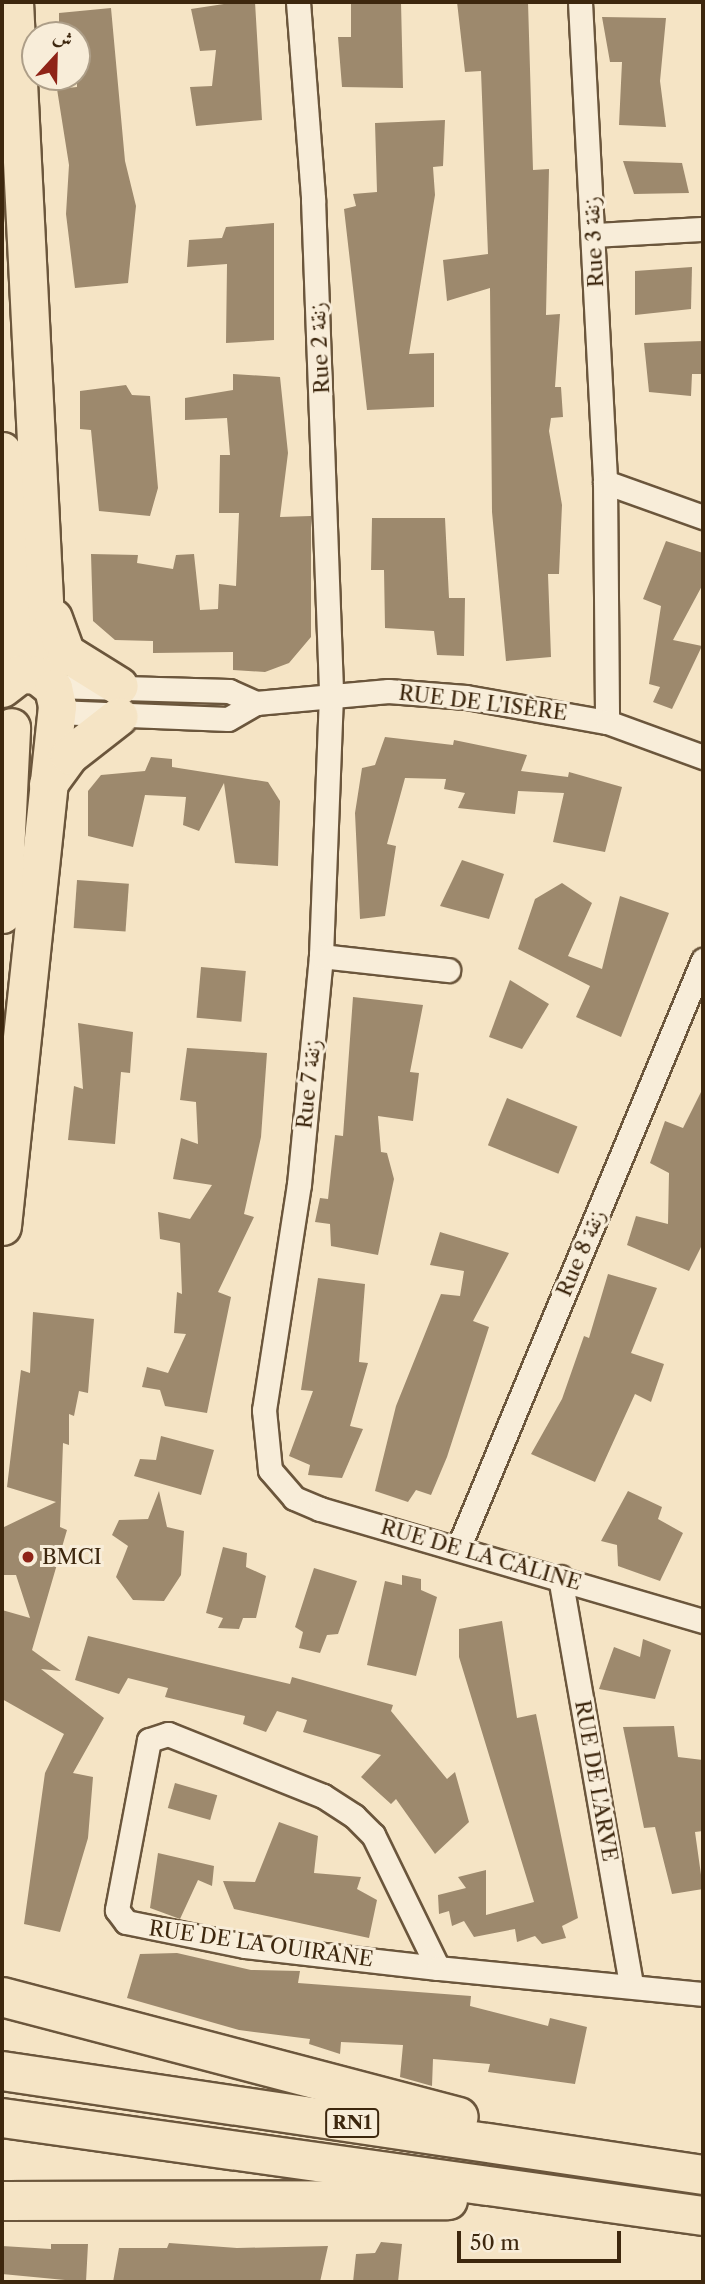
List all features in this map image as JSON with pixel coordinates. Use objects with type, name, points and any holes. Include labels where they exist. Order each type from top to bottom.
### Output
[{"type":"highway","points":[[2,1997],[646,2167]]},
{"type":"highway","name":"RN1","points":[[2,2071],[703,2175]]},
{"type":"highway","name":"RN1","points":[[2,2118],[703,2216]]},
{"type":"highway","points":[[2,2201],[567,2198]]},
{"type":"main road","points":[[2,914],[6,722],[34,732],[48,603],[14,2]]},
{"type":"main road","points":[[2,451],[5,612],[37,694],[48,784],[2,1226]]},
{"type":"main road","points":[[48,603],[66,653],[119,701],[69,755],[48,784]]},
{"type":"street","name":"Rue 2 زنقة","points":[[299,2],[313,198],[331,695]]},
{"type":"street","name":"Rue 3 زنقة","points":[[580,2],[594,235],[604,482],[607,722]]},
{"type":"street","points":[[594,235],[703,229]]},
{"type":"street","points":[[604,482],[703,517]]},
{"type":"street","name":"RUE DE L'ISÈRE","points":[[37,694],[119,701],[229,691],[256,703],[331,695],[466,697],[607,722],[703,757]]},
{"type":"street","name":"Rue 7 زنقة","points":[[270,1470],[264,1410],[299,1184],[321,957],[331,695]]},
{"type":"street","points":[[321,957],[448,970]]},
{"type":"street","name":"Rue 8 زنقة","points":[[459,1546],[703,960]]},
{"type":"street","name":"RUE DE LA CALINE","points":[[270,1470],[294,1498],[320,1508],[459,1546],[703,1621]]},
{"type":"street","name":"RUE DE L'ARVE","points":[[560,1577],[631,1985]]},
{"type":"street","name":"RUE DE LA OUIRANE","points":[[438,1968],[373,1835],[354,1816],[323,1796],[169,1734],[149,1740],[117,1910],[126,1922],[246,1946],[438,1968],[703,1994]]},
{"type":"building","points":[[255,2],[262,120],[196,126],[190,87],[212,86],[216,50],[200,51],[191,9]]},
{"type":"building","points":[[351,2],[401,2],[403,88],[342,87],[338,37],[351,37]]},
{"type":"building","points":[[457,2],[528,2],[533,170],[549,169],[546,315],[560,314],[555,387],[561,387],[563,417],[551,418],[549,431],[562,505],[559,574],[548,574],[551,657],[506,661],[492,512],[490,288],[447,301],[443,260],[488,254],[481,71],[465,72]]},
{"type":"building","points":[[111,8],[125,161],[136,206],[128,283],[75,288],[66,214],[69,165],[57,91],[91,91],[91,21],[59,21],[59,13]]},
{"type":"building","points":[[602,17],[666,18],[660,81],[666,127],[619,125],[622,62],[610,62]]},
{"type":"building","points":[[445,120],[443,166],[433,167],[435,195],[409,354],[434,353],[434,407],[367,410],[344,209],[356,206],[353,194],[377,192],[375,123]]},
{"type":"building","points":[[623,161],[682,163],[689,193],[634,194]]},
{"type":"building","points":[[274,223],[274,340],[226,343],[227,264],[187,267],[189,240],[222,238],[226,227]]},
{"type":"building","points":[[692,267],[691,309],[635,315],[635,271]]},
{"type":"building","points":[[703,341],[703,374],[692,374],[691,396],[649,392],[644,343]]},
{"type":"building","points":[[233,374],[280,377],[288,453],[280,517],[311,516],[311,637],[289,663],[265,672],[233,670],[233,652],[153,653],[153,641],[115,640],[93,621],[91,554],[138,555],[137,563],[173,569],[176,555],[194,554],[200,610],[218,609],[219,584],[236,586],[239,513],[219,513],[220,455],[230,455],[227,418],[185,420],[185,398],[233,390]]},
{"type":"building","points":[[126,385],[132,395],[150,396],[158,488],[150,516],[99,511],[91,430],[80,429],[80,391]]},
{"type":"building","points":[[372,518],[445,518],[449,598],[465,598],[464,656],[437,655],[434,631],[385,628],[384,570],[371,570]]},
{"type":"building","points":[[666,541],[703,553],[703,584],[673,640],[702,646],[672,709],[653,702],[660,687],[649,684],[661,606],[643,599]]},
{"type":"building","points":[[385,737],[453,745],[454,740],[527,755],[521,771],[568,777],[569,772],[622,787],[605,852],[553,842],[564,793],[518,791],[515,814],[458,808],[465,793],[444,789],[446,779],[405,778],[387,844],[396,846],[385,916],[360,919],[355,813],[362,768],[375,765]]},
{"type":"building","points":[[151,757],[172,759],[172,767],[268,782],[280,801],[278,866],[235,863],[224,783],[199,831],[183,825],[186,797],[145,795],[133,847],[88,836],[88,791],[101,775],[145,771]]},
{"type":"building","points":[[462,860],[504,874],[489,919],[440,906]]},
{"type":"building","points":[[77,880],[129,884],[126,932],[74,928]]},
{"type":"building","points":[[562,883],[592,903],[568,956],[602,969],[620,896],[669,913],[621,1037],[576,1017],[590,986],[518,949],[535,899]]},
{"type":"building","points":[[201,967],[246,971],[241,1022],[197,1018]]},
{"type":"building","points":[[510,980],[549,1004],[522,1049],[489,1037]]},
{"type":"building","points":[[353,997],[423,1005],[410,1072],[419,1073],[413,1121],[378,1116],[381,1152],[387,1153],[394,1179],[378,1255],[331,1246],[330,1224],[315,1222],[320,1198],[328,1199],[335,1135],[343,1136]]},
{"type":"building","points":[[78,1023],[133,1032],[130,1073],[121,1072],[115,1144],[68,1140],[74,1086],[83,1089]]},
{"type":"building","points":[[187,1048],[267,1053],[261,1137],[244,1214],[254,1217],[218,1292],[231,1297],[207,1413],[165,1406],[160,1390],[142,1387],[147,1367],[168,1373],[186,1334],[174,1333],[177,1292],[182,1294],[180,1243],[160,1239],[158,1212],[190,1219],[212,1185],[173,1179],[181,1138],[198,1144],[196,1102],[180,1100]]},
{"type":"building","points":[[703,1088],[703,1243],[689,1271],[627,1245],[636,1216],[668,1224],[669,1173],[650,1163],[665,1121],[683,1128]]},
{"type":"building","points":[[507,1098],[577,1126],[558,1174],[488,1145]]},
{"type":"building","points":[[440,1232],[509,1253],[473,1321],[489,1327],[447,1457],[431,1495],[416,1490],[408,1502],[375,1491],[396,1406],[441,1294],[460,1296],[464,1271],[430,1265]]},
{"type":"building","points":[[608,1274],[657,1288],[631,1353],[664,1364],[651,1402],[635,1394],[595,1482],[531,1454],[562,1399],[584,1336],[589,1338]]},
{"type":"building","points":[[318,1278],[365,1284],[359,1362],[368,1363],[350,1426],[363,1429],[342,1478],[308,1475],[310,1465],[289,1456],[313,1391],[301,1390]]},
{"type":"building","points":[[33,1312],[94,1319],[88,1393],[79,1391],[74,1416],[69,1414],[69,1445],[63,1443],[60,1527],[67,1530],[32,1650],[61,1671],[41,1669],[104,1718],[73,1773],[93,1777],[88,1838],[60,1932],[24,1924],[45,1773],[64,1734],[2,1699],[2,1610],[30,1618],[16,1575],[2,1575],[2,1528],[56,1502],[7,1487],[21,1370],[30,1373]]},
{"type":"building","points":[[161,1436],[214,1450],[201,1495],[134,1476],[140,1459],[156,1460]]},
{"type":"building","points":[[159,1491],[167,1527],[184,1531],[181,1575],[164,1601],[133,1600],[116,1577],[128,1546],[112,1535],[119,1520],[148,1519]]},
{"type":"building","points":[[628,1491],[662,1507],[658,1519],[683,1533],[660,1581],[618,1566],[617,1545],[601,1541]]},
{"type":"building","points":[[223,1547],[247,1553],[246,1567],[266,1576],[256,1618],[243,1618],[239,1629],[218,1628],[223,1618],[206,1613]]},
{"type":"building","points":[[314,1568],[357,1581],[338,1634],[327,1635],[320,1653],[299,1648],[303,1632],[295,1627]]},
{"type":"building","points":[[402,1575],[421,1579],[421,1590],[437,1597],[416,1676],[367,1665],[385,1581],[402,1585]]},
{"type":"building","points":[[502,1621],[517,1718],[536,1714],[578,1918],[562,1926],[566,1938],[542,1944],[535,1936],[517,1942],[515,1929],[474,1937],[464,1921],[452,1926],[449,1911],[439,1914],[438,1895],[466,1888],[458,1877],[486,1870],[486,1915],[534,1902],[459,1657],[459,1629]]},
{"type":"building","points":[[88,1636],[290,1684],[292,1677],[393,1705],[391,1711],[447,1779],[455,1772],[469,1822],[435,1854],[396,1799],[391,1804],[361,1777],[381,1755],[303,1732],[307,1720],[277,1711],[266,1732],[243,1724],[245,1716],[165,1697],[168,1688],[128,1678],[119,1694],[75,1680]]},
{"type":"building","points":[[643,1639],[671,1650],[655,1699],[599,1689],[614,1647],[640,1657]]},
{"type":"building","points":[[674,1726],[678,1757],[703,1760],[703,1831],[695,1832],[703,1889],[672,1894],[655,1827],[644,1828],[623,1727]]},
{"type":"building","points":[[175,1783],[217,1795],[210,1820],[168,1808]]},
{"type":"building","points":[[279,1822],[318,1836],[314,1873],[361,1877],[357,1889],[377,1900],[369,1938],[234,1909],[223,1881],[255,1882]]},
{"type":"building","points":[[158,1853],[214,1866],[212,1886],[198,1880],[180,1919],[150,1908]]},
{"type":"building","points":[[177,1953],[251,1970],[300,1971],[298,1983],[471,1996],[470,2006],[548,2026],[550,2018],[587,2027],[575,2084],[488,2072],[490,2064],[433,2059],[432,2086],[400,2077],[403,2045],[341,2042],[340,2054],[309,2044],[310,2039],[239,2030],[127,1998],[140,1954]]},
{"type":"building","points":[[381,2242],[402,2244],[398,2282],[353,2282],[356,2254],[375,2253]]},
{"type":"building","points":[[169,2243],[237,2248],[328,2246],[320,2282],[113,2282],[119,2248],[167,2248]]},
{"type":"building","points":[[51,2244],[88,2244],[86,2282],[2,2274],[2,2246],[51,2249]]},
{"type":"place","name":"BMCI","points":[[28,1557]]}]
